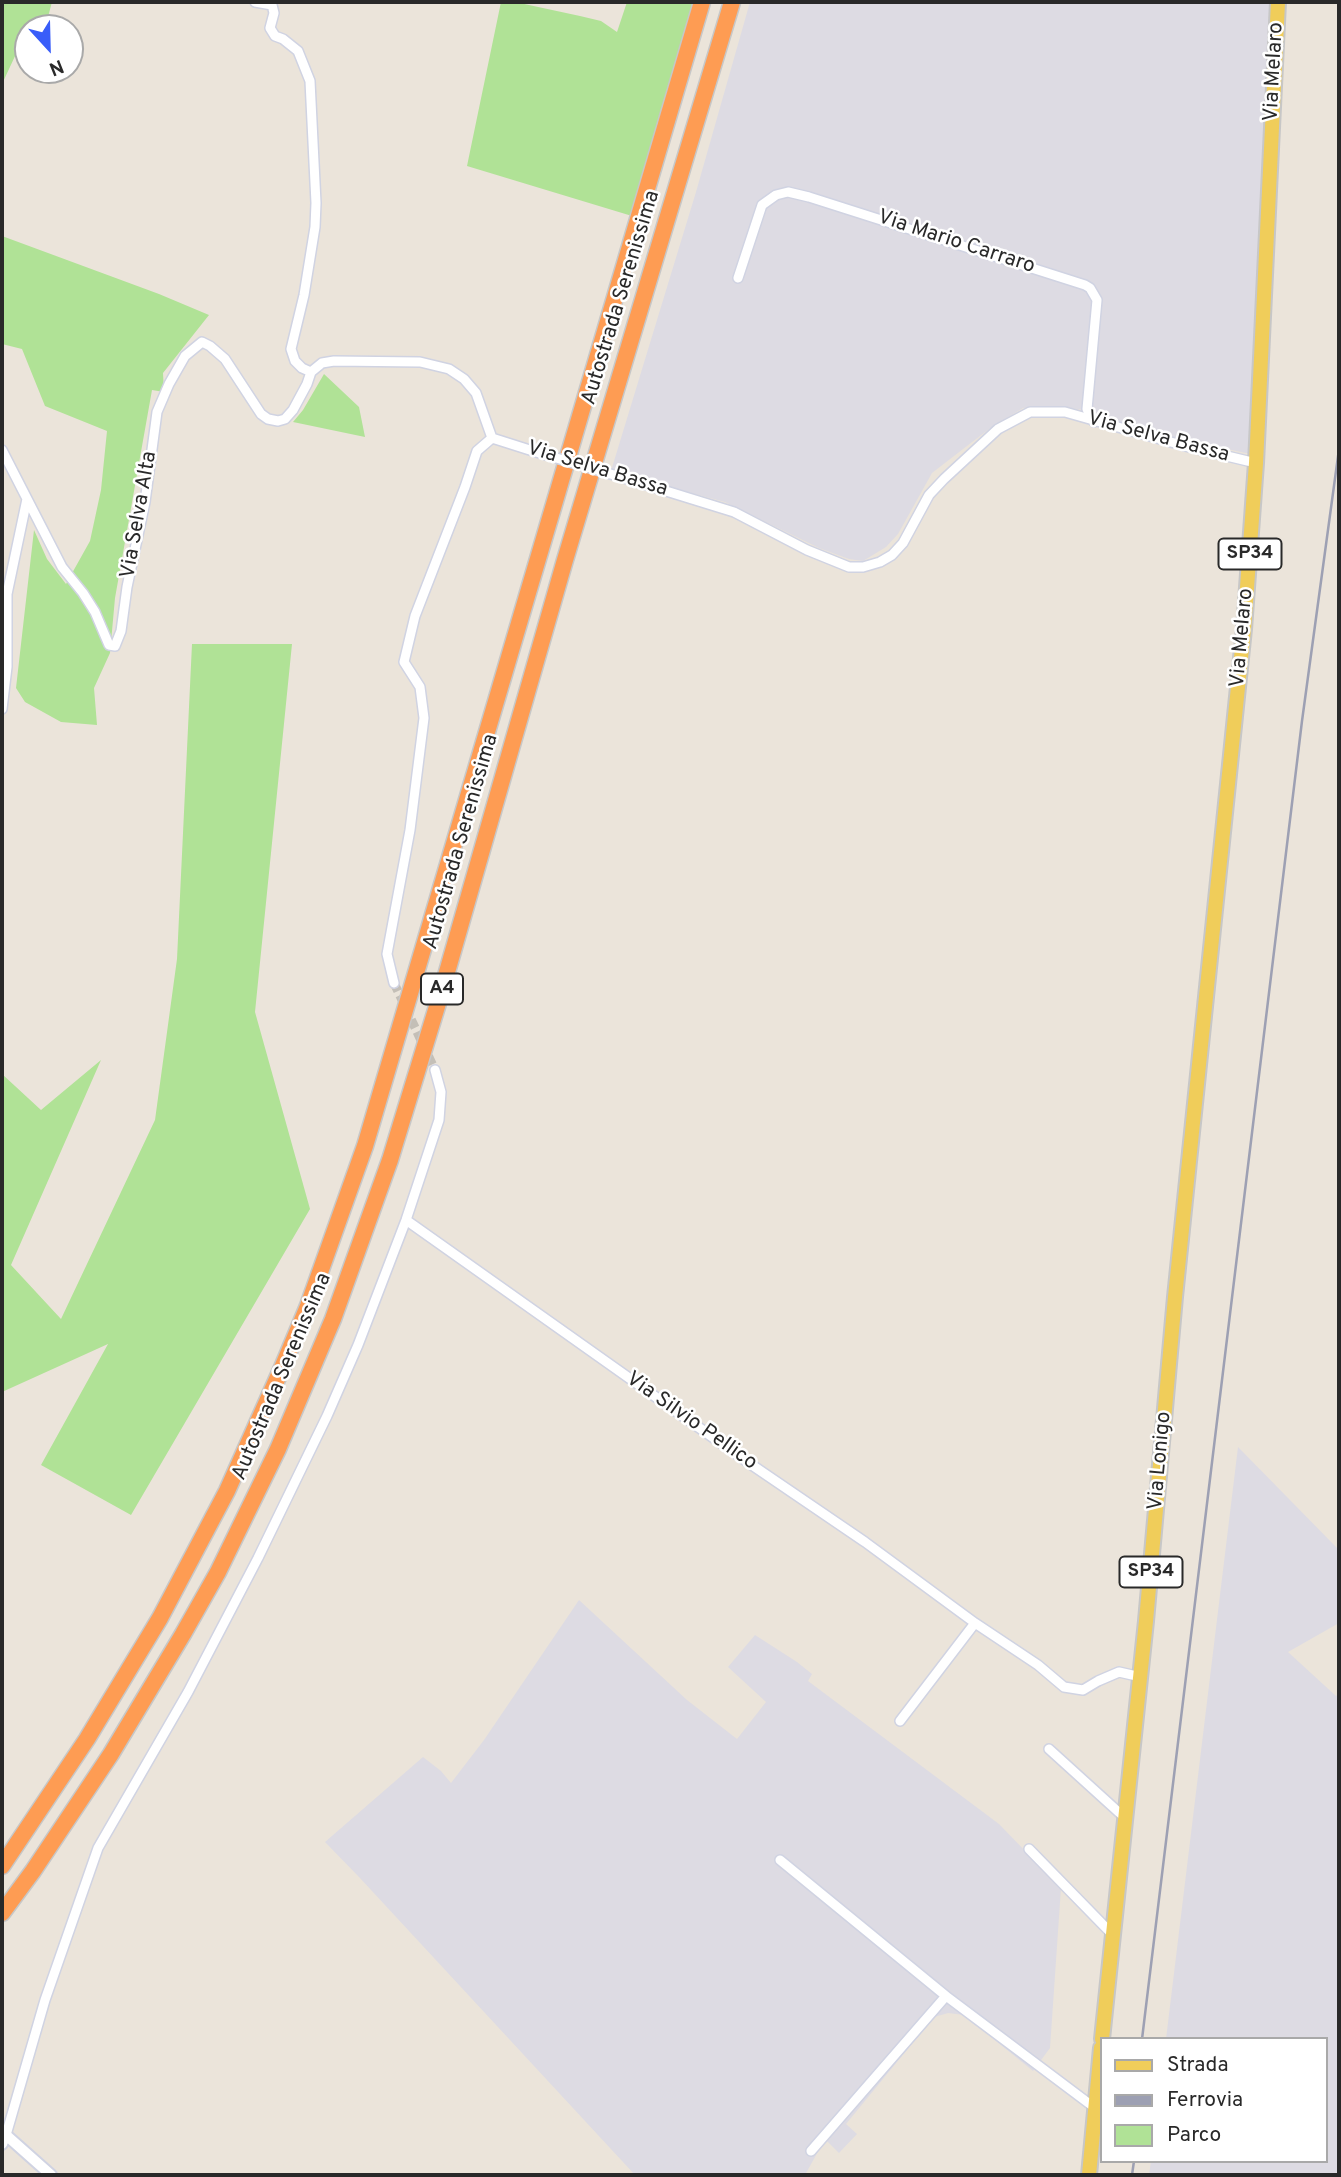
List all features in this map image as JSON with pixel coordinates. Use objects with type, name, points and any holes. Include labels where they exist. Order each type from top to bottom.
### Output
[{"type":"highway","name":"Autostrada Serenissima","points":[[2,1866],[87,1739],[160,1618],[227,1491],[312,1294],[365,1146],[702,2]]},
{"type":"highway","name":"Autostrada Serenissima","points":[[2,1913],[111,1754],[218,1572],[272,1461],[333,1319],[390,1160],[439,1000],[565,560],[732,2]]},
{"type":"main road","name":"Via Melaro","points":[[1196,1104],[1244,629],[1256,463],[1278,2]]},
{"type":"main road","name":"Via Lonigo","points":[[1102,2037],[1141,1677],[1175,1297],[1196,1104]]},
{"type":"main road","points":[[1089,2175],[1100,2058]]},
{"type":"street","points":[[255,2],[272,5],[274,13],[270,27],[275,36],[298,51],[310,80],[315,227],[304,295],[290,349],[295,361],[302,369],[311,372],[322,363],[334,361],[420,362],[449,369],[464,379],[476,393],[492,438],[477,451],[466,487],[415,616],[404,662],[420,687],[424,719],[410,830],[387,954],[394,983]]},
{"type":"street","name":"Via Mario Carraro","points":[[738,278],[762,205],[776,195],[788,192],[821,200],[1085,285],[1097,300],[1087,409],[1095,422]]},
{"type":"street","name":"Via Selva Alta","points":[[2,450],[62,567],[95,612],[109,645],[115,646],[121,631],[127,587],[145,502],[157,412],[185,356],[202,342],[211,346],[225,359],[261,414],[278,421],[285,419],[293,410],[311,372]]},
{"type":"street","name":"Via Selva Bassa","points":[[492,438],[734,512],[829,560],[849,567],[863,567],[892,555],[903,543],[929,495],[944,479],[998,429],[1030,412],[1050,410],[1256,463]]},
{"type":"street","points":[[2,709],[7,667],[7,594],[27,499]]},
{"type":"street","points":[[51,2175],[4,2140],[45,2000],[98,1848],[188,1692],[258,1558],[327,1416],[358,1345],[406,1220],[439,1120],[441,1093],[435,1070]]},
{"type":"street","name":"Via Silvio Pellico","points":[[406,1220],[865,1542],[975,1623],[1038,1665],[1064,1687],[1083,1690],[1119,1672],[1141,1677]]},
{"type":"street","points":[[900,1720],[975,1623]]},
{"type":"street","points":[[1049,1749],[1124,1817]]},
{"type":"street","points":[[1029,1849],[1114,1936]]},
{"type":"street","points":[[780,1860],[946,1996],[1095,2108]]},
{"type":"street","points":[[811,2151],[946,1996]]},
{"type":"shaded area","points":[[750,2],[1280,2],[1255,455],[1153,433],[1083,410],[1059,406],[1023,408],[989,429],[932,473],[898,534],[886,547],[863,561],[819,548],[725,502],[611,471],[696,192]]},
{"type":"shaded area","points":[[1238,1447],[1339,1550],[1339,1623],[1288,1652],[1336,1696],[1339,1693],[1339,2175],[1149,2175],[1151,2163],[1327,2163],[1327,2037],[1166,2037]]},
{"type":"shaded area","points":[[579,1600],[687,1700],[737,1739],[766,1702],[728,1667],[755,1635],[797,1662],[812,1674],[808,1681],[999,1824],[1061,1888],[1050,2048],[1033,2071],[964,2015],[948,2013],[934,2017],[846,2124],[857,2134],[839,2153],[825,2139],[805,2175],[635,2175],[325,1842],[423,1757],[451,1783],[484,1740]]},
{"type":"green space","points":[[2,2],[52,2],[49,14],[14,14],[14,58],[2,84]]},
{"type":"green space","points":[[501,2],[515,2],[601,21],[617,32],[627,2],[696,2],[632,216],[467,166]]},
{"type":"green space","points":[[2,236],[209,315],[163,373],[164,392],[152,390],[115,598],[110,653],[94,688],[97,725],[61,722],[25,702],[16,688],[34,530],[47,559],[66,584],[90,541],[101,490],[107,431],[45,406],[22,349],[2,344]]},
{"type":"green space","points":[[324,374],[359,407],[365,437],[293,422]]},
{"type":"green space","points":[[192,644],[292,644],[255,1012],[310,1209],[131,1515],[41,1465],[108,1344],[2,1392],[2,1074],[41,1110],[101,1060],[11,1265],[61,1319],[155,1120],[177,959]]},
{"type":"tunnel","points":[[394,983],[435,1070]]},
{"type":"railway","points":[[1142,2037],[1302,721],[1339,449]]},
{"type":"railway","points":[[1132,2175],[1134,2163]]}]
